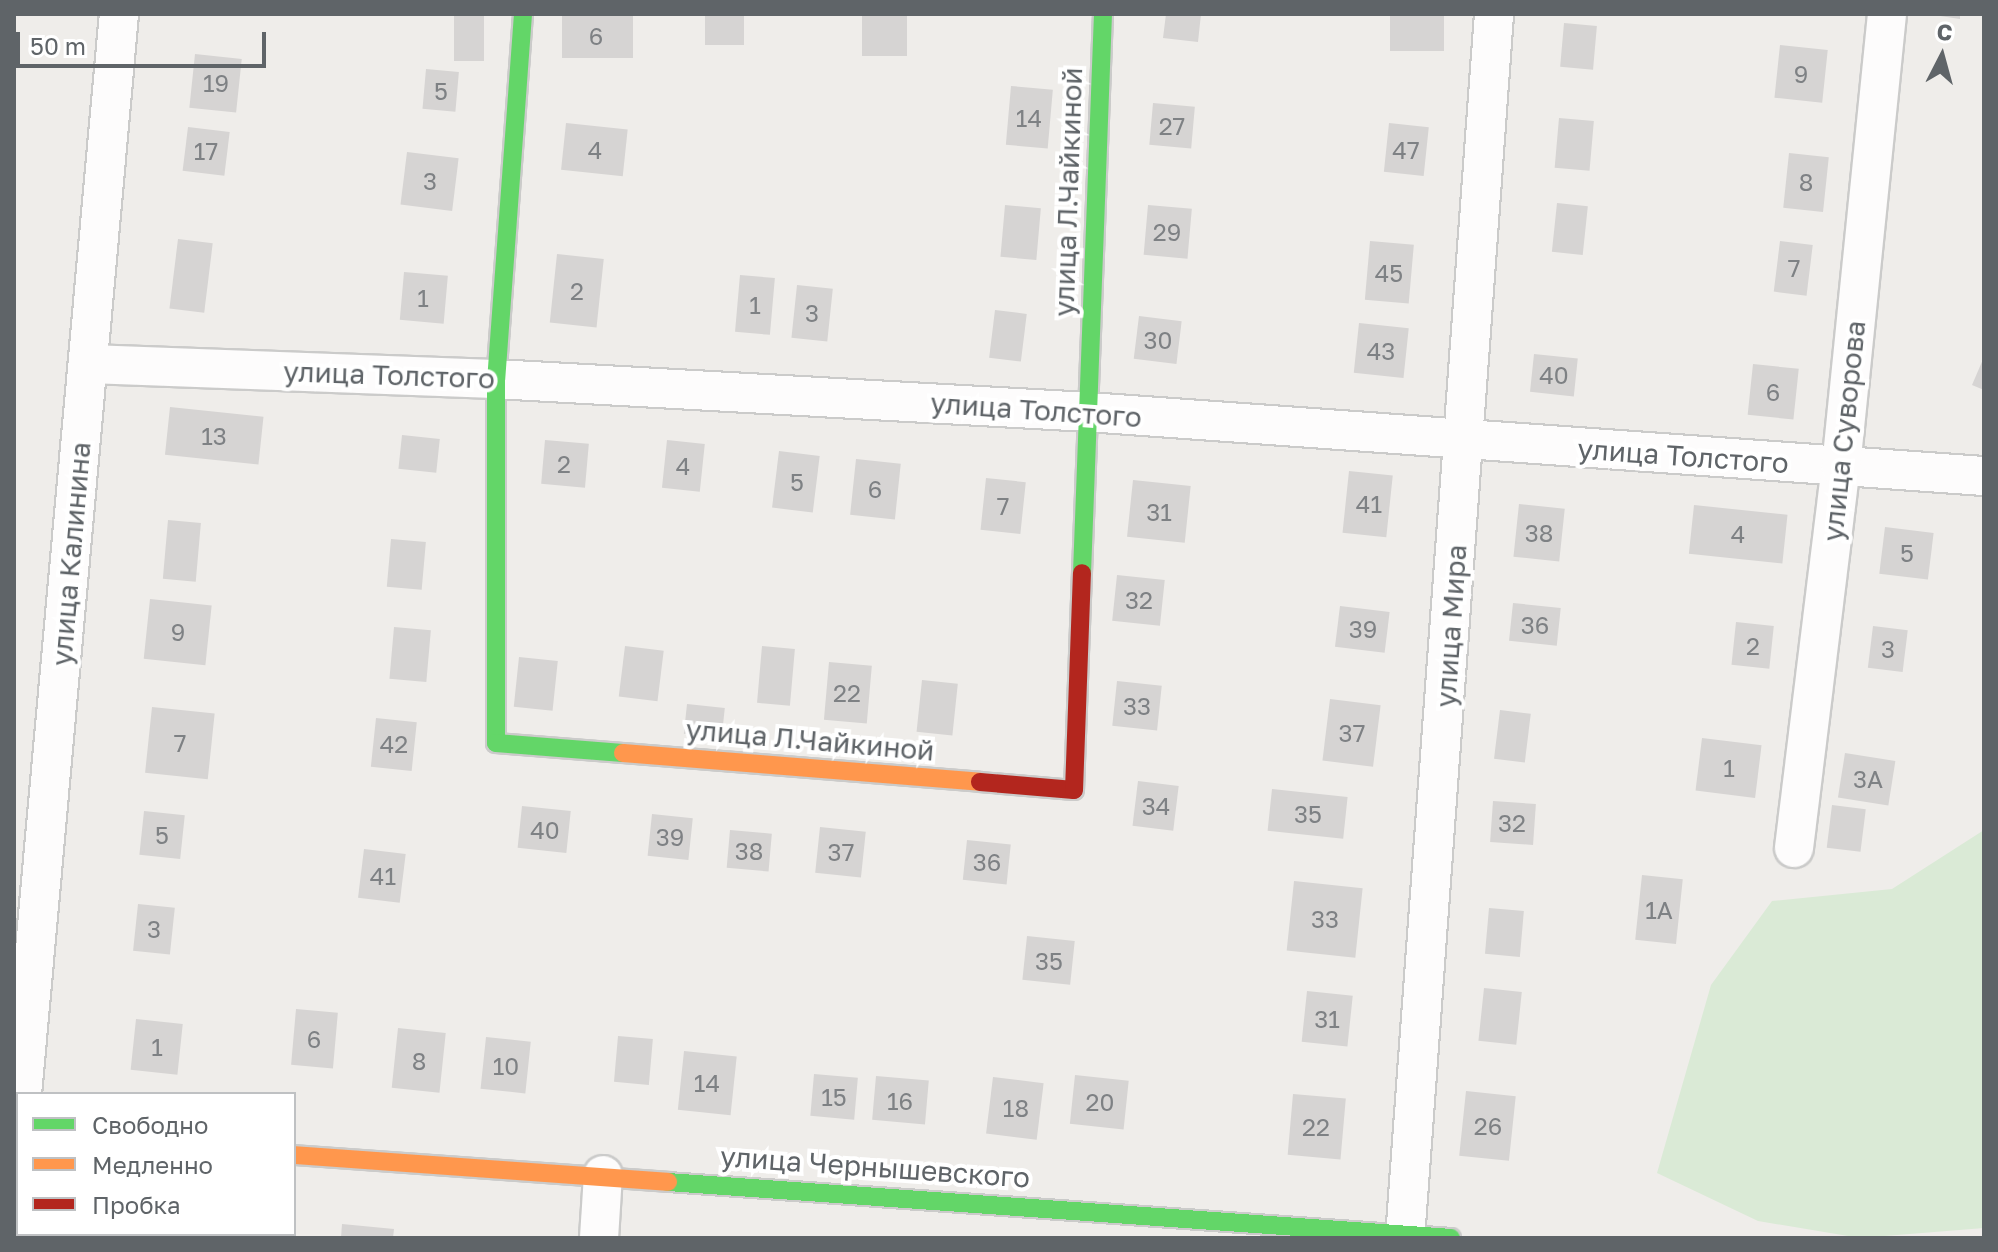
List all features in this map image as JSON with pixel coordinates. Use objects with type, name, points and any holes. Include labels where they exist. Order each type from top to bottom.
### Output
[{"type":"street","name":"улица Калинина","points":[[22,1092],[119,14]]},
{"type":"street","name":"улица Л.Чайкиной","points":[[523,14],[496,379],[496,743],[1074,790],[1103,14]]},
{"type":"street","name":"улица Мира","points":[[1405,1236],[1494,14]]},
{"type":"street","name":"улица Суворова","points":[[1794,848],[1841,467],[1887,14]]},
{"type":"street","name":"улица Толстого","points":[[88,364],[496,379],[1088,412],[1984,476]]},
{"type":"street","name":"улица Чернышевского","points":[[296,1155],[1451,1238]]},
{"type":"street","points":[[599,1238],[603,1175]]},
{"type":"green space","points":[[1984,830],[1984,1228],[1860,1238],[1758,1221],[1657,1173],[1711,985],[1772,901],[1892,889]]},
{"type":"building","points":[[454,14],[484,14],[484,61],[454,61]]},
{"type":"building","points":[[562,14],[633,14],[633,58],[562,58]]},
{"type":"building","points":[[705,14],[744,14],[744,45],[705,45]]},
{"type":"building","points":[[862,14],[907,14],[907,56],[862,56]]},
{"type":"building","points":[[1166,14],[1201,14],[1198,42],[1163,38]]},
{"type":"building","points":[[1390,14],[1444,14],[1444,51],[1390,51]]},
{"type":"building","points":[[1927,14],[1960,14],[1960,19]]},
{"type":"building","points":[[1564,23],[1597,26],[1593,70],[1560,67]]},
{"type":"building","points":[[1780,45],[1828,50],[1822,103],[1774,98]]},
{"type":"building","points":[[195,54],[242,59],[236,113],[189,108]]},
{"type":"building","points":[[426,69],[459,72],[455,112],[423,109]]},
{"type":"building","points":[[1011,86],[1053,90],[1048,148],[1006,145]]},
{"type":"building","points":[[1153,103],[1195,107],[1191,149],[1149,145]]},
{"type":"building","points":[[1559,118],[1594,121],[1590,171],[1555,168]]},
{"type":"building","points":[[566,123],[628,129],[623,176],[561,170]]},
{"type":"building","points":[[1389,123],[1429,127],[1424,176],[1384,172]]},
{"type":"building","points":[[188,127],[230,132],[224,176],[183,171]]},
{"type":"building","points":[[407,152],[459,158],[452,211],[401,205]]},
{"type":"building","points":[[1789,153],[1829,157],[1823,212],[1783,208]]},
{"type":"building","points":[[1557,203],[1588,206],[1583,255],[1552,252]]},
{"type":"building","points":[[1005,205],[1041,208],[1036,260],[1000,257]]},
{"type":"building","points":[[1148,205],[1192,209],[1187,259],[1144,255]]},
{"type":"building","points":[[178,239],[213,243],[204,313],[169,308]]},
{"type":"building","points":[[1370,241],[1414,245],[1409,304],[1365,300]]},
{"type":"building","points":[[1780,241],[1813,245],[1807,296],[1774,292]]},
{"type":"building","points":[[557,254],[604,259],[597,328],[550,323]]},
{"type":"building","points":[[404,272],[448,276],[444,324],[400,320]]},
{"type":"building","points":[[740,275],[775,278],[770,335],[735,332]]},
{"type":"building","points":[[797,285],[833,289],[827,341],[791,338]]},
{"type":"building","points":[[995,310],[1027,314],[1021,362],[989,358]]},
{"type":"building","points":[[1139,316],[1182,321],[1176,364],[1134,359]]},
{"type":"building","points":[[1359,323],[1409,328],[1403,378],[1354,373]]},
{"type":"building","points":[[1534,354],[1578,359],[1574,396],[1530,392]]},
{"type":"building","points":[[1984,357],[1984,390],[1972,385]]},
{"type":"building","points":[[1753,364],[1799,369],[1793,420],[1748,415]]},
{"type":"building","points":[[170,407],[263,417],[258,465],[165,455]]},
{"type":"building","points":[[402,435],[440,439],[436,473],[398,469]]},
{"type":"building","points":[[545,440],[589,444],[585,488],[541,484]]},
{"type":"building","points":[[667,440],[705,444],[700,492],[662,488]]},
{"type":"building","points":[[779,451],[820,456],[813,513],[772,508]]},
{"type":"building","points":[[856,459],[901,464],[895,519],[850,515]]},
{"type":"building","points":[[1349,471],[1393,476],[1386,537],[1343,533]]},
{"type":"building","points":[[986,478],[1026,482],[1020,534],[981,530]]},
{"type":"building","points":[[1133,480],[1191,486],[1185,543],[1127,537]]},
{"type":"building","points":[[1519,504],[1565,509],[1559,562],[1513,557]]},
{"type":"building","points":[[1694,505],[1787,515],[1782,564],[1689,554]]},
{"type":"building","points":[[168,520],[201,523],[196,582],[163,579]]},
{"type":"building","points":[[1885,527],[1934,533],[1928,580],[1879,574]]},
{"type":"building","points":[[391,539],[426,542],[422,590],[387,587]]},
{"type":"building","points":[[1117,575],[1165,580],[1160,626],[1112,621]]},
{"type":"building","points":[[150,599],[212,605],[205,665],[144,659]]},
{"type":"building","points":[[1513,603],[1561,608],[1557,646],[1509,641]]},
{"type":"building","points":[[1340,606],[1390,612],[1385,653],[1335,647]]},
{"type":"building","points":[[1736,622],[1774,626],[1769,669],[1732,665]]},
{"type":"building","points":[[1873,626],[1908,630],[1903,672],[1868,668]]},
{"type":"building","points":[[394,627],[431,630],[426,682],[389,679]]},
{"type":"building","points":[[625,646],[664,651],[657,701],[619,697]]},
{"type":"building","points":[[762,646],[795,649],[790,706],[757,703]]},
{"type":"building","points":[[519,657],[558,661],[553,711],[514,707]]},
{"type":"building","points":[[829,662],[872,666],[867,724],[824,720]]},
{"type":"building","points":[[922,680],[958,684],[952,735],[917,732]]},
{"type":"building","points":[[1117,681],[1162,686],[1157,730],[1112,726]]},
{"type":"building","points":[[1330,699],[1381,705],[1373,767],[1322,761]]},
{"type":"building","points":[[687,704],[725,708],[722,738],[684,734]]},
{"type":"building","points":[[152,707],[215,714],[208,779],[145,773]]},
{"type":"building","points":[[1500,710],[1531,714],[1525,762],[1494,759]]},
{"type":"building","points":[[376,718],[417,722],[412,771],[371,767]]},
{"type":"building","points":[[1702,738],[1762,745],[1755,798],[1696,791]]},
{"type":"building","points":[[1845,753],[1895,761],[1888,805],[1838,797]]},
{"type":"building","points":[[1138,781],[1179,786],[1173,831],[1133,826]]},
{"type":"building","points":[[1272,789],[1348,797],[1343,839],[1268,831]]},
{"type":"building","points":[[1493,801],[1536,804],[1533,845],[1490,842]]},
{"type":"building","points":[[1832,805],[1866,809],[1861,852],[1827,848]]},
{"type":"building","points":[[522,806],[571,811],[566,853],[518,848]]},
{"type":"building","points":[[144,811],[185,815],[180,859],[139,855]]},
{"type":"building","points":[[652,814],[693,818],[688,860],[648,856]]},
{"type":"building","points":[[820,827],[866,832],[861,878],[815,873]]},
{"type":"building","points":[[730,830],[772,834],[769,872],[727,868]]},
{"type":"building","points":[[967,840],[1011,845],[1007,884],[963,880]]},
{"type":"building","points":[[364,849],[406,854],[400,903],[358,898]]},
{"type":"building","points":[[1642,875],[1683,879],[1676,944],[1635,940]]},
{"type":"building","points":[[1294,881],[1363,888],[1355,958],[1287,951]]},
{"type":"building","points":[[138,904],[175,908],[170,955],[133,951]]},
{"type":"building","points":[[1489,908],[1524,911],[1520,957],[1485,954]]},
{"type":"building","points":[[1027,936],[1075,941],[1070,985],[1022,980]]},
{"type":"building","points":[[1484,988],[1522,992],[1516,1045],[1478,1041]]},
{"type":"building","points":[[1307,991],[1353,996],[1347,1047],[1302,1042]]},
{"type":"building","points":[[296,1009],[338,1013],[333,1068],[291,1065]]},
{"type":"building","points":[[136,1019],[183,1024],[177,1075],[131,1070]]},
{"type":"building","points":[[398,1028],[446,1033],[439,1093],[392,1088]]},
{"type":"building","points":[[618,1036],[653,1039],[649,1085],[614,1082]]},
{"type":"building","points":[[486,1037],[531,1042],[525,1093],[481,1089]]},
{"type":"building","points":[[684,1051],[737,1057],[731,1115],[678,1110]]},
{"type":"building","points":[[814,1074],[858,1078],[854,1120],[810,1116]]},
{"type":"building","points":[[1075,1075],[1129,1081],[1124,1129],[1070,1124]]},
{"type":"building","points":[[876,1076],[929,1081],[925,1124],[872,1120]]},
{"type":"building","points":[[993,1077],[1044,1083],[1037,1140],[986,1134]]},
{"type":"building","points":[[1466,1091],[1516,1096],[1509,1161],[1459,1156]]},
{"type":"building","points":[[1293,1094],[1346,1099],[1340,1159],[1288,1155]]},
{"type":"building","points":[[342,1224],[394,1229],[393,1238],[341,1238]]},
{"type":"traffic: fast","points":[[523,14],[496,379],[496,743],[623,753]]},
{"type":"traffic: fast","points":[[1082,573],[1103,14]]},
{"type":"traffic: fast","points":[[668,1182],[1451,1238]]},
{"type":"traffic: slow","points":[[623,753],[980,782]]},
{"type":"traffic: slow","points":[[296,1155],[668,1182]]},
{"type":"traffic: jam","points":[[980,782],[1074,790],[1082,573]]}]
